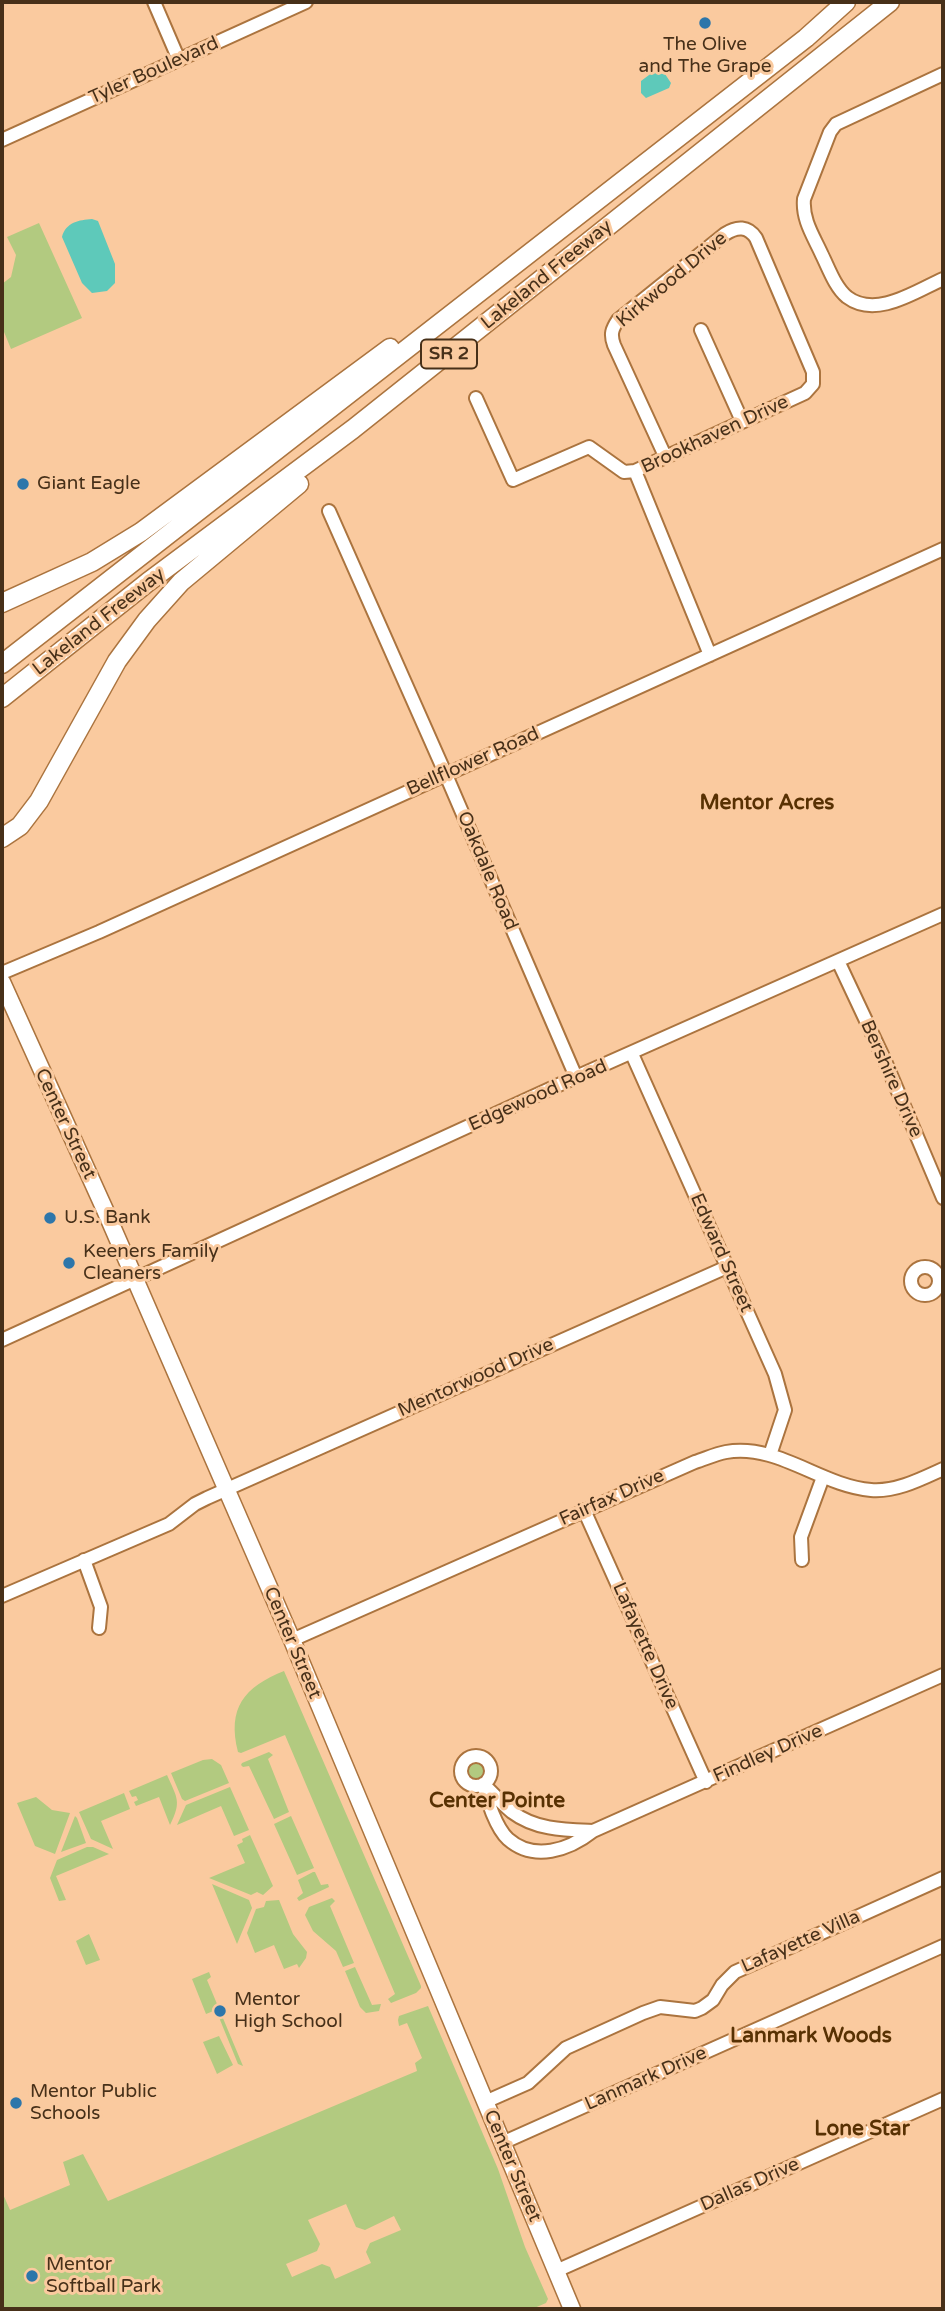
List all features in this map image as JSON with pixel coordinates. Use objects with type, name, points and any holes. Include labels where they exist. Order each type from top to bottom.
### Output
[{"type":"highway","name":"Lakeland Freeway","points":[[2,663],[806,38],[846,2]]},
{"type":"highway","name":"Lakeland Freeway","points":[[2,698],[148,582],[353,429],[890,2]]},
{"type":"highway","points":[[2,603],[92,562],[141,532],[504,265],[548,239]]},
{"type":"highway","points":[[4,839],[20,826],[39,801],[117,661],[147,620],[181,582],[323,463],[353,429]]},
{"type":"main road","name":"Center Street","points":[[2,982],[292,1640],[572,2309]]},
{"type":"street","points":[[154,2],[179,60]]},
{"type":"street","name":"Tyler Boulevard","points":[[2,140],[306,2]]},
{"type":"street","points":[[943,74],[844,119],[830,132],[803,208],[806,221],[836,284],[846,296],[855,301],[871,305],[890,303],[943,279]]},
{"type":"street","name":"Brookhaven Drive","points":[[710,655],[635,471],[805,393],[813,384],[813,372],[755,238],[749,230],[743,228]]},
{"type":"street","name":"Kirkwood Drive","points":[[665,456],[611,338],[612,331],[618,320],[725,234],[743,228]]},
{"type":"street","points":[[701,330],[742,421]]},
{"type":"street","points":[[476,398],[513,480],[589,447],[624,472],[635,471]]},
{"type":"street","name":"Oakdale Road","points":[[329,511],[576,1077]]},
{"type":"street","name":"Bellflower Road","points":[[2,973],[99,932],[943,549]]},
{"type":"street","name":"Edgewood Road","points":[[2,1340],[576,1077],[943,914]]},
{"type":"street","name":"Bershire Drive","points":[[838,961],[885,1061],[943,1198]]},
{"type":"street","name":"Edward Street","points":[[632,1054],[775,1374],[785,1410],[770,1455]]},
{"type":"street","name":"Mentorwood Drive","points":[[2,1597],[169,1524],[195,1504],[727,1267]]},
{"type":"street","name":"Fairfax Drive","points":[[292,1640],[695,1462],[727,1452],[770,1455],[849,1486],[873,1490],[892,1489],[943,1469]]},
{"type":"street","points":[[802,1560],[801,1537],[823,1477]]},
{"type":"street","name":"Lafayette Drive","points":[[584,1510],[706,1782]]},
{"type":"street","points":[[84,1560],[101,1607],[99,1628]]},
{"type":"street","name":"Findley Drive","points":[[593,1831],[549,1828],[525,1821],[483,1784],[489,1805],[509,1840],[535,1852],[548,1853],[943,1675]]},
{"type":"street","name":"Lafayette Villa","points":[[485,2102],[528,2083],[566,2048],[660,2007],[695,2011],[702,2008],[713,2000],[722,1985],[735,1972],[943,1878]]},
{"type":"street","name":"Lanmark Drive","points":[[502,2143],[943,1946]]},
{"type":"street","name":"Dallas Drive","points":[[556,2271],[943,2099]]},
{"type":"green space","points":[[39,223],[82,318],[11,349],[2,327],[2,284],[11,277],[16,255],[7,237]]},
{"type":"green space","points":[[284,1671],[421,1986],[416,1993],[391,2003],[388,1999],[395,1994],[285,1735],[238,1752],[235,1723],[242,1701],[258,1684]]},
{"type":"green space","points":[[269,1752],[273,1755],[268,1759],[289,1812],[274,1819],[249,1766],[241,1765]]},
{"type":"green space","points":[[476,1758],[485,1761],[488,1770],[485,1779],[476,1782],[467,1779],[464,1770],[467,1761]]},
{"type":"green space","points":[[212,1759],[221,1765],[229,1783],[185,1801],[182,1799],[171,1773]]},
{"type":"green space","points":[[167,1775],[177,1800],[170,1825],[159,1797],[136,1806],[134,1802],[138,1800],[136,1796],[132,1797],[129,1791]]},
{"type":"green space","points":[[230,1787],[249,1830],[234,1836],[221,1806],[177,1825],[186,1805]]},
{"type":"green space","points":[[124,1793],[130,1809],[101,1821],[113,1849],[91,1839],[79,1812]]},
{"type":"green space","points":[[36,1797],[52,1810],[70,1813],[55,1854],[35,1846],[17,1803]]},
{"type":"green space","points":[[75,1816],[86,1843],[61,1852]]},
{"type":"green space","points":[[291,1816],[314,1868],[297,1875],[274,1824]]},
{"type":"green space","points":[[250,1835],[273,1886],[263,1895],[257,1892],[251,1895],[209,1878],[245,1863],[237,1845]]},
{"type":"green space","points":[[87,1847],[109,1854],[56,1876],[66,1900],[59,1901],[50,1878],[57,1860]]},
{"type":"green space","points":[[313,1872],[321,1885],[328,1884],[329,1887],[299,1901],[297,1898],[303,1893],[298,1880]]},
{"type":"green space","points":[[212,1884],[249,1900],[252,1908],[237,1944]]},
{"type":"green space","points":[[332,1898],[335,1901],[330,1906],[354,1963],[343,1967],[336,1951],[313,1931],[305,1915],[309,1907]]},
{"type":"green space","points":[[279,1900],[293,1934],[307,1952],[299,1968],[297,1964],[284,1969],[274,1945],[255,1953],[247,1933],[256,1909],[264,1907],[266,1901]]},
{"type":"green space","points":[[89,1934],[100,1960],[86,1965],[76,1941]]},
{"type":"green space","points":[[355,1967],[372,2005],[381,2004],[379,2011],[366,2013],[360,2007],[345,1971]]},
{"type":"green space","points":[[209,1972],[211,1977],[207,1980],[243,2066],[238,2064],[216,2010],[206,2014],[192,1979]]},
{"type":"green space","points":[[428,2006],[498,2169],[525,2247],[548,2299],[546,2303],[532,2309],[2,2309],[2,2192],[10,2210],[70,2185],[63,2162],[83,2154],[108,2201],[417,2071],[415,2063],[422,2058],[407,2023],[399,2026],[399,2016]],"holes":[[[346,2204],[356,2227],[365,2230],[394,2216],[401,2230],[370,2243],[366,2252],[371,2263],[335,2279],[330,2267],[322,2264],[292,2277],[286,2264],[317,2251],[320,2244],[308,2220]]]},
{"type":"green space","points":[[219,2036],[233,2065],[217,2074],[203,2042]]},
{"type":"water","points":[[653,72],[665,74],[671,83],[669,88],[646,98],[641,93],[641,81]]},
{"type":"water","points":[[92,219],[98,221],[115,264],[115,283],[107,291],[92,293],[82,283],[62,237],[70,225]]},
{"type":"place","name":"The Olive and The Grape","points":[[705,23]]},
{"type":"place","name":"Giant Eagle","points":[[23,484]]},
{"type":"place","name":"U.S. Bank","points":[[50,1218]]},
{"type":"place","name":"Keeners Family Cleaners","points":[[69,1263]]},
{"type":"place","name":"Mentor High School","points":[[220,2011]]},
{"type":"place","name":"Mentor Public Schools","points":[[16,2103]]},
{"type":"place","name":"Mentor Softball Park","points":[[32,2276]]},
{"type":"district","name":"Mentor Acres","points":[[767,803]]},
{"type":"district","name":"Center Pointe","points":[[497,1801]]},
{"type":"district","name":"Lanmark Woods","points":[[811,2036]]},
{"type":"district","name":"Lone Star","points":[[862,2129]]}]
